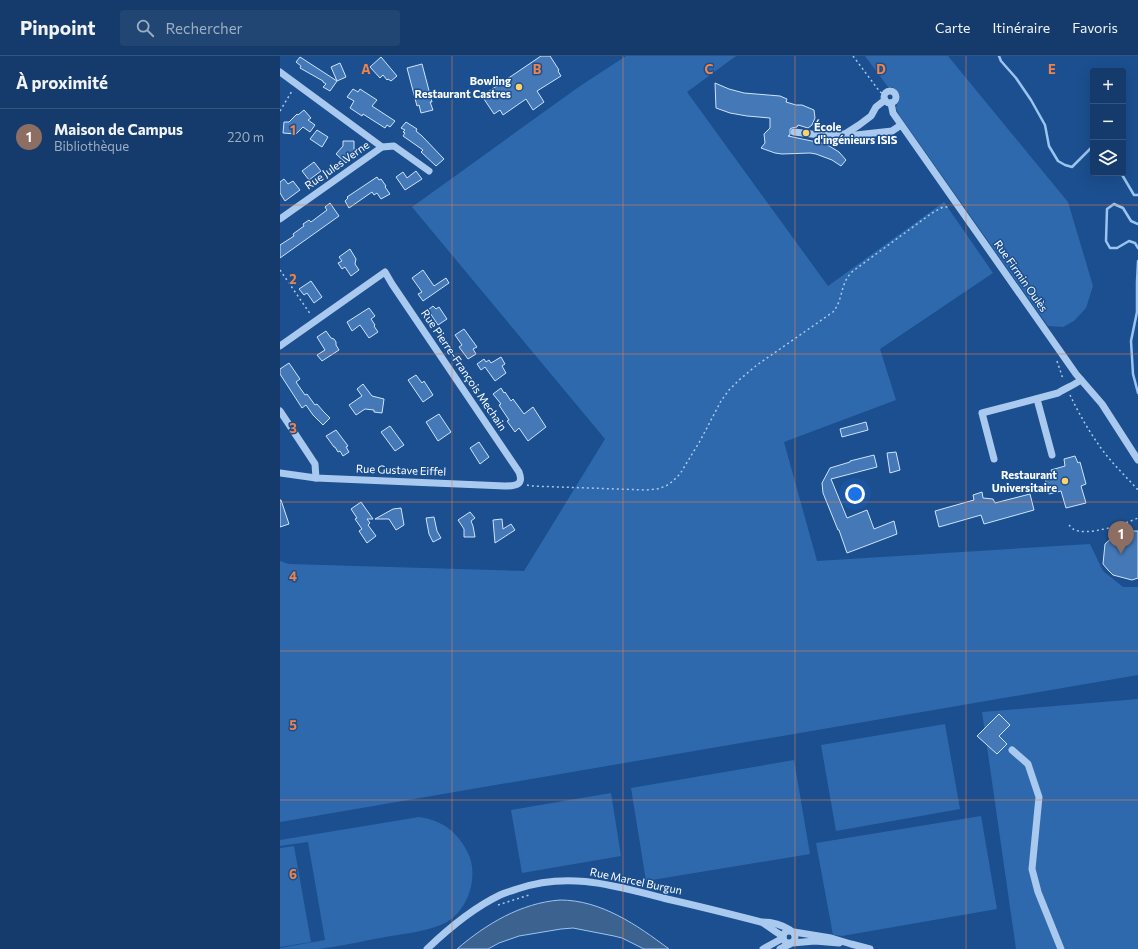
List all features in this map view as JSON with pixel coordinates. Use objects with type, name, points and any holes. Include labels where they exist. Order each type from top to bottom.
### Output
[{"type":"street","name":"Rue Jules Verne","points":[[280,72],[382,148],[280,219]]},
{"type":"street","name":"Rue Firmin Oulès","points":[[886,99],[893,114],[1081,380],[1102,404],[1138,460]]},
{"type":"street","points":[[845,134],[871,116],[876,107],[886,99]]},
{"type":"street","points":[[794,132],[820,135],[856,135],[892,131],[901,125]]},
{"type":"street","points":[[382,148],[394,146],[429,171]]},
{"type":"street","name":"Rue Pierre-François Mechain","points":[[315,321],[385,272],[519,472],[521,479],[520,482]]},
{"type":"street","points":[[280,346],[315,321]]},
{"type":"street","points":[[994,459],[982,413],[1058,393],[1081,380]]},
{"type":"street","points":[[1037,399],[1052,454]]},
{"type":"street","points":[[280,411],[315,464],[316,478]]},
{"type":"street","name":"Rue Gustave Eiffel","points":[[280,473],[316,478],[505,486],[515,485],[520,482]]},
{"type":"street","points":[[1012,750],[1028,764],[1039,797],[1032,869],[1038,892],[1061,949]]},
{"type":"street","name":"Rue Marcel Burgun","points":[[427,949],[459,921],[501,894],[526,886],[552,881],[574,880],[596,882],[761,922],[773,922],[792,931],[831,938],[851,944]]},
{"type":"street","name":"Rue Marcel Burgun","points":[[761,922],[783,937]]},
{"type":"street","points":[[763,949],[783,937],[785,932],[792,931],[796,937],[795,941],[780,949]]},
{"type":"street","points":[[783,937],[786,942],[791,943],[815,941],[851,944],[870,949]]},
{"type":"path","points":[[853,56],[886,99]]},
{"type":"path","points":[[280,111],[297,85]]},
{"type":"path","points":[[520,482],[531,486],[627,490],[651,490],[670,484],[680,474],[700,441],[721,401],[729,390],[751,370],[830,314],[839,302],[845,280],[853,271],[932,213],[943,207],[950,207],[956,203]]},
{"type":"path","points":[[280,270],[315,321]]},
{"type":"path","points":[[1070,393],[1079,414],[1100,447],[1138,490]]},
{"type":"path","points":[[1069,525],[1077,531],[1085,532],[1112,527],[1138,518]]},
{"type":"path","points":[[498,906],[534,893]]},
{"type":"shaded area","points":[[626,56],[736,56],[687,92],[828,286],[944,202],[993,273],[880,349],[896,400],[784,442],[817,561],[1090,544],[1103,571],[1123,587],[1138,587],[1138,675],[280,822],[280,561],[289,564],[524,571],[605,439],[412,207],[580,86]]},
{"type":"shaded area","points":[[865,56],[948,56],[1068,202],[1093,286],[1086,308],[1074,321],[1063,327],[1048,326],[900,116],[896,108],[899,96],[898,92],[892,87],[888,87]]},
{"type":"shaded area","points":[[1138,699],[1138,949],[1016,949],[982,712]]},
{"type":"shaded area","points":[[945,724],[960,809],[836,831],[821,745]]},
{"type":"shaded area","points":[[794,760],[810,854],[646,881],[631,788]]},
{"type":"shaded area","points":[[611,793],[621,856],[522,873],[511,810]]},
{"type":"shaded area","points":[[981,816],[997,909],[842,936],[833,935],[816,843]]},
{"type":"shaded area","points":[[419,817],[435,821],[448,828],[459,839],[468,853],[472,871],[470,891],[461,909],[455,916],[440,925],[427,930],[412,933],[319,949],[280,949],[325,940],[308,842],[280,846],[280,840]]},
{"type":"shaded area","points":[[294,846],[311,942],[280,947],[280,848]]},
{"type":"shaded area","points":[[560,900],[590,904],[604,909],[644,931],[669,949],[644,949],[622,938],[573,928],[519,936],[499,943],[488,949],[457,949],[480,931],[505,916],[532,905]]},
{"type":"building","name":"Bowling Restaurant Castres","points":[[541,56],[550,56],[561,76],[537,91],[544,102],[533,110],[526,99],[503,115],[500,110],[494,114],[482,96]]},
{"type":"building","points":[[300,57],[337,81],[330,91],[323,87],[326,84],[323,81],[300,68],[301,66],[296,62]]},
{"type":"building","points":[[381,57],[397,76],[391,81],[388,79],[387,80],[383,75],[380,78],[370,67]]},
{"type":"building","points":[[340,63],[346,77],[337,81],[331,67]]},
{"type":"building","points":[[422,64],[433,110],[421,113],[419,105],[417,106],[407,68]]},
{"type":"building","points":[[715,83],[744,93],[780,96],[787,99],[786,102],[802,105],[814,110],[815,118],[812,125],[808,128],[798,125],[797,127],[790,129],[790,135],[788,136],[826,144],[839,152],[846,160],[841,166],[832,160],[816,154],[782,154],[761,148],[765,143],[764,134],[770,128],[770,118],[730,113],[716,108]]},
{"type":"building","points":[[353,89],[358,92],[360,89],[377,100],[372,106],[395,121],[390,127],[387,125],[385,128],[363,114],[362,116],[350,108],[354,101],[347,97]]},
{"type":"building","points":[[304,110],[311,118],[308,120],[315,125],[310,132],[303,127],[296,134],[283,133],[284,122],[289,122],[297,114],[298,115]]},
{"type":"building","points":[[406,122],[417,129],[416,131],[444,159],[436,166],[421,152],[423,150],[403,136],[405,133],[403,132],[405,130],[401,128]]},
{"type":"building","points":[[317,130],[328,137],[322,147],[310,139]]},
{"type":"building","points":[[343,141],[354,141],[354,154],[346,163],[336,154],[343,146]]},
{"type":"building","points":[[314,162],[321,171],[309,180],[302,171]]},
{"type":"building","points":[[416,171],[422,179],[405,190],[396,177],[403,172],[407,178]]},
{"type":"building","points":[[377,177],[379,180],[381,179],[390,194],[381,199],[377,193],[374,195],[372,192],[349,208],[345,201],[348,198],[347,197]]},
{"type":"building","points":[[284,179],[288,184],[293,181],[300,190],[285,201],[280,193],[280,182]]},
{"type":"building","points":[[330,203],[339,216],[280,258],[280,245],[294,236],[293,234],[304,226],[303,224],[309,220],[311,222],[327,210],[325,207]]},
{"type":"building","points":[[350,249],[356,259],[355,264],[359,270],[351,276],[345,267],[342,269],[338,263],[342,261],[339,257]]},
{"type":"building","points":[[423,270],[434,286],[446,278],[449,283],[423,301],[418,294],[422,292],[412,278]]},
{"type":"building","points":[[311,281],[322,297],[314,303],[307,293],[304,295],[299,289]]},
{"type":"building","points":[[433,306],[436,309],[439,307],[447,319],[438,325],[428,310]]},
{"type":"building","points":[[369,308],[375,316],[371,319],[378,332],[369,338],[360,325],[352,331],[347,322]]},
{"type":"building","points":[[464,329],[477,347],[473,349],[476,354],[468,359],[459,347],[462,345],[455,335]]},
{"type":"building","points":[[326,331],[331,338],[334,339],[339,350],[322,361],[317,355],[325,350],[317,337]]},
{"type":"building","points":[[501,357],[505,364],[502,366],[506,373],[495,381],[485,367],[481,370],[477,364],[484,359],[486,362],[489,360],[491,363]]},
{"type":"building","points":[[289,363],[300,379],[296,382],[305,395],[307,394],[315,405],[317,404],[330,418],[323,425],[306,405],[302,408],[280,374],[280,369]]},
{"type":"building","points":[[416,375],[422,383],[424,381],[433,395],[423,402],[408,380]]},
{"type":"building","points":[[363,384],[372,396],[384,399],[382,413],[365,409],[356,415],[349,405],[362,396],[357,389]]},
{"type":"building","points":[[501,388],[511,401],[513,399],[524,414],[533,407],[546,427],[528,441],[519,428],[515,432],[507,421],[509,420],[499,405],[501,404],[493,394]]},
{"type":"building","points":[[439,414],[451,432],[438,441],[426,422]]},
{"type":"building","points":[[866,422],[868,430],[842,437],[840,429]]},
{"type":"building","points":[[390,426],[404,445],[395,451],[381,432]]},
{"type":"building","points":[[336,430],[348,446],[346,447],[349,452],[343,456],[340,451],[338,452],[326,436]]},
{"type":"building","points":[[479,442],[489,457],[480,464],[470,448]]},
{"type":"building","points":[[896,452],[900,470],[890,473],[887,453]]},
{"type":"building","points":[[874,455],[877,467],[831,479],[847,518],[867,510],[874,529],[894,521],[897,534],[847,553],[823,493],[822,483],[830,468]]},
{"type":"building","name":"Restaurant Universitaire","points":[[1075,456],[1078,463],[1080,462],[1086,484],[1081,486],[1086,503],[1066,508],[1061,491],[1049,494],[1045,478],[1053,476],[1051,470],[1065,466],[1064,459]]},
{"type":"building","points":[[982,492],[983,498],[993,499],[995,503],[1030,494],[1034,510],[984,524],[981,515],[939,527],[935,511],[974,500],[973,495]]},
{"type":"building","points":[[280,500],[289,524],[280,527]]},
{"type":"building","points":[[361,502],[373,519],[367,519],[370,523],[368,525],[376,536],[367,543],[359,531],[362,529],[355,519],[357,518],[351,509]]},
{"type":"building","points":[[401,508],[404,525],[396,530],[389,519],[375,519],[393,509]]},
{"type":"building","points":[[470,512],[475,518],[471,521],[475,537],[464,537],[464,529],[458,520]]},
{"type":"building","points":[[434,517],[437,531],[441,538],[433,542],[429,534],[426,518]]},
{"type":"building","points":[[502,519],[503,529],[511,524],[515,530],[495,543],[493,520]]},
{"type":"building","points":[[1124,531],[1138,531],[1138,578],[1132,580],[1113,575],[1103,564],[1105,544],[1116,534]]},
{"type":"building","points":[[999,714],[1010,725],[999,736],[1007,744],[997,754],[977,736]]},
{"type":"waterway","points":[[999,56],[1001,61],[1016,78],[1031,100],[1045,125],[1049,146],[1058,161],[1072,167],[1090,149]]},
{"type":"waterway","points":[[1123,176],[1134,195],[1138,195]]},
{"type":"waterway","points":[[1138,224],[1131,221],[1123,208],[1114,204],[1107,209],[1106,241],[1110,248],[1117,248],[1129,241],[1135,243],[1138,248]]},
{"type":"waterway","points":[[1138,261],[1137,312],[1131,341],[1133,374],[1138,393]]},
{"type":"place","name":"Bowling Restaurant Castres","points":[[519,87]]},
{"type":"place","name":"École d'ingénieurs ISIS","points":[[806,133]]},
{"type":"place","name":"Restaurant Universitaire","points":[[1065,481]]},
{"type":"place","name":"Maison de Campus","points":[[1121,554]]}]
